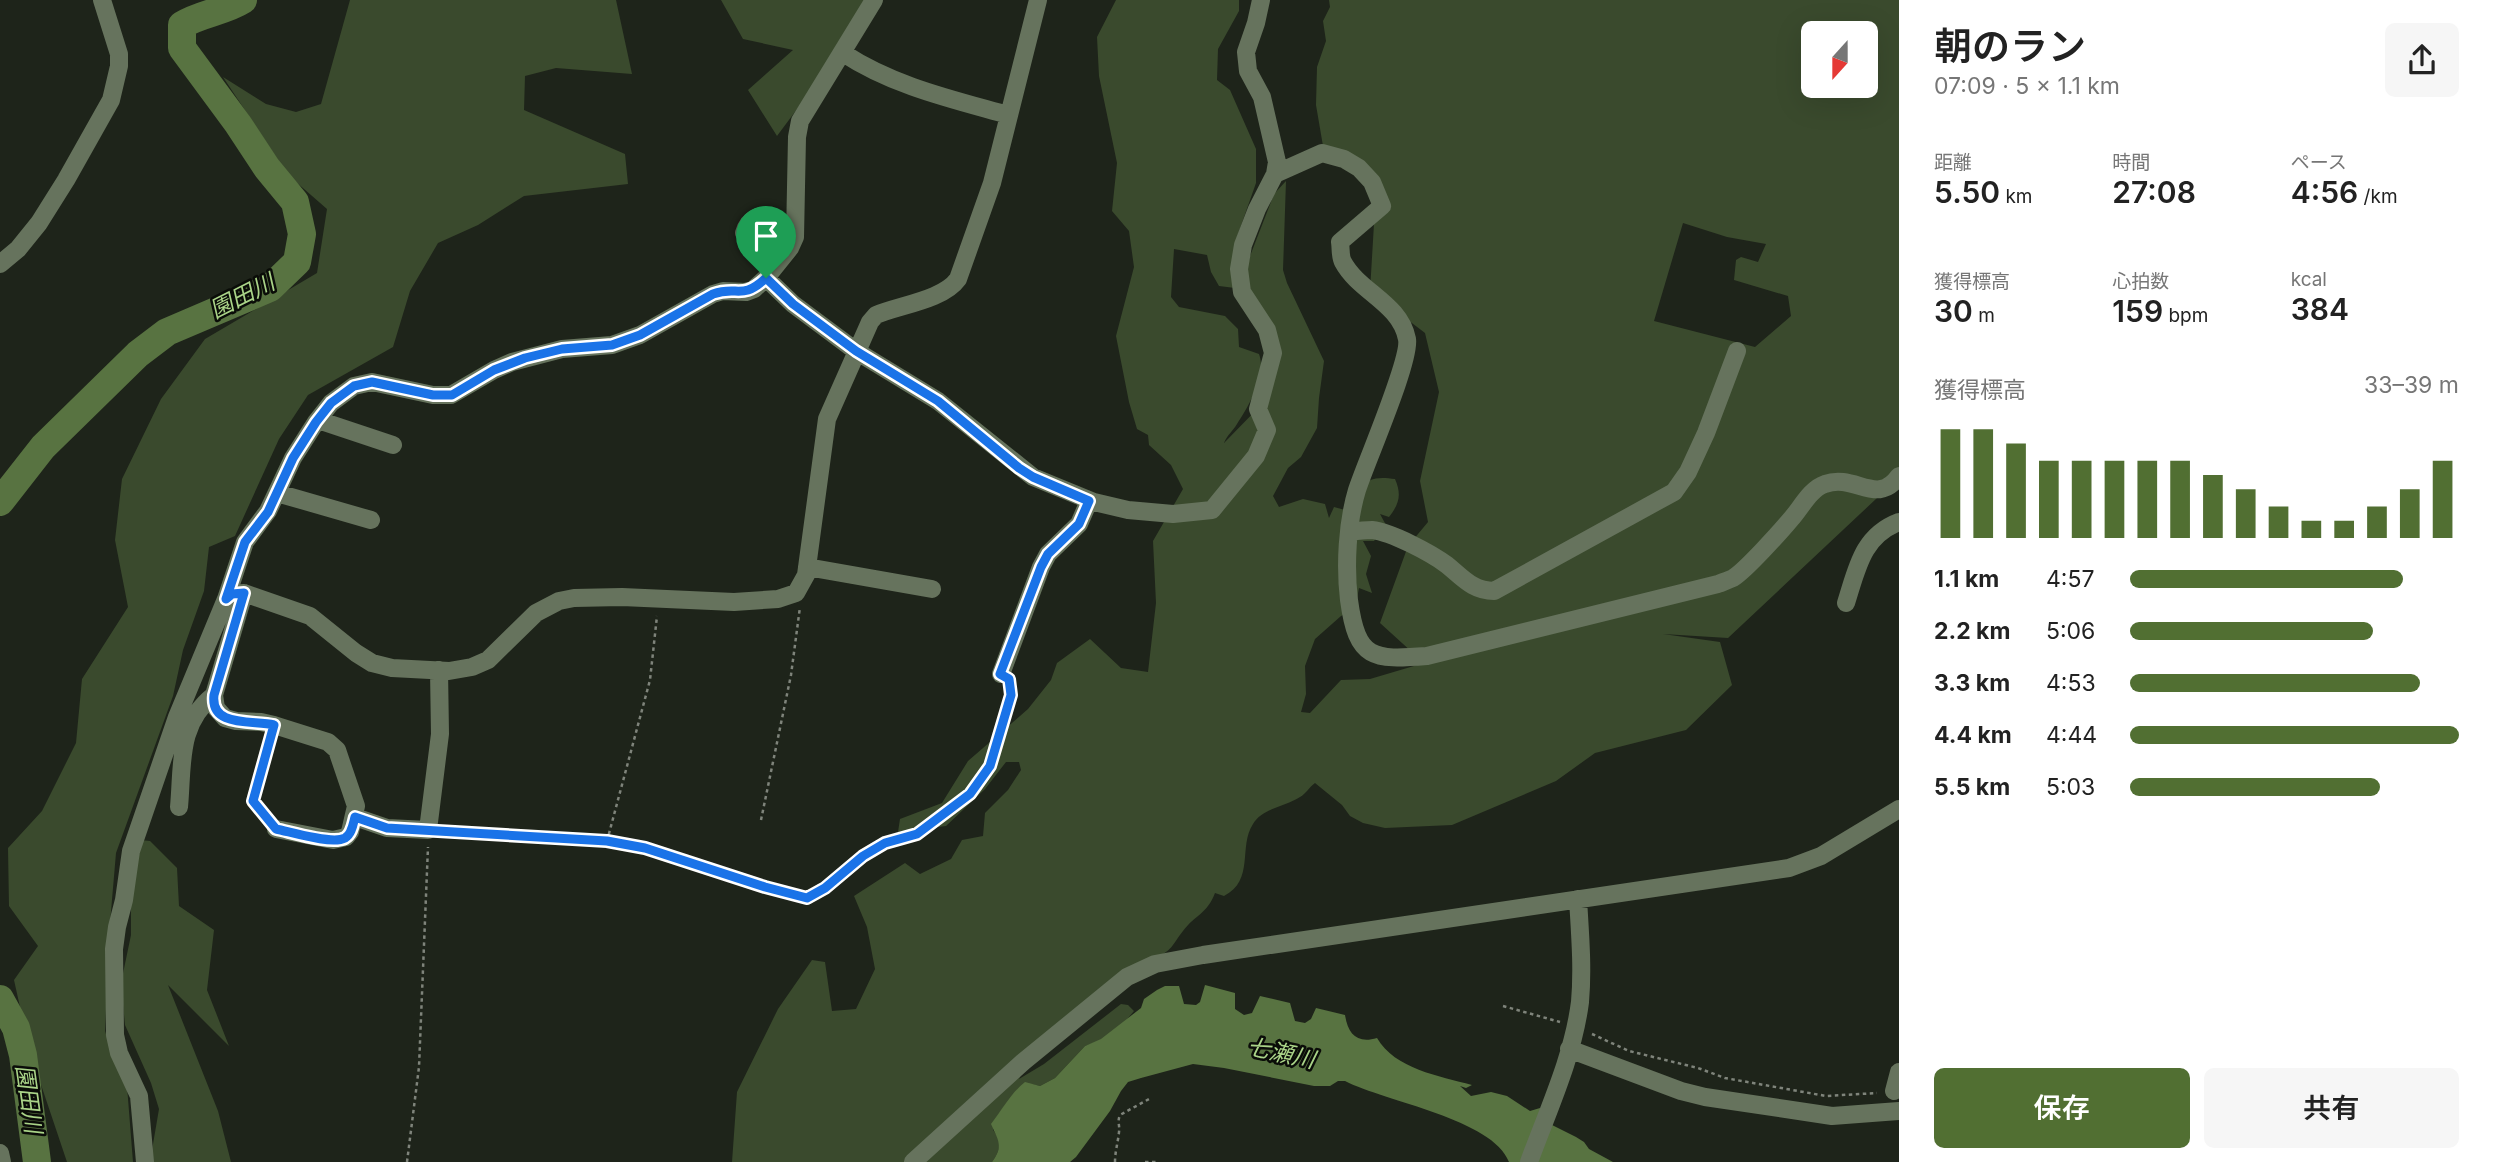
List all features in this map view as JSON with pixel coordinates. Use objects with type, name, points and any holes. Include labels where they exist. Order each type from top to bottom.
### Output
[{"type":"street","points":[[0,264],[18,249],[39,223],[111,100],[119,54],[102,0]]},
{"type":"street","points":[[276,829],[338,840],[351,832],[355,817],[356,806],[352,792],[334,747],[328,742],[274,725],[236,722],[225,718],[216,708],[214,695],[245,542],[268,512],[293,458],[318,420],[343,393],[364,382],[433,395],[452,395],[506,365],[562,349],[612,345],[654,328],[713,294],[723,291],[750,291],[766,278],[787,253],[793,241],[800,121],[874,0]]},
{"type":"street","points":[[235,596],[310,616],[372,663],[392,668],[439,670],[464,669],[488,660],[536,613],[559,601],[589,596],[734,602],[778,599],[796,593],[804,581],[807,567],[827,419],[856,351],[876,315],[940,293],[957,279],[992,183],[1038,0]]},
{"type":"street","points":[[766,278],[793,304],[856,351],[938,401],[1026,473],[1089,501],[1152,514],[1212,510],[1256,456],[1267,430],[1258,409],[1273,353],[1267,331],[1242,292],[1239,269],[1243,245],[1256,209],[1275,174],[1278,162],[1262,97],[1248,71],[1246,52],[1261,0]]},
{"type":"street","points":[[843,53],[858,63],[909,86],[1008,115]]},
{"type":"street","points":[[1275,174],[1322,153],[1344,159],[1372,182],[1382,206],[1340,242],[1342,260],[1351,273],[1395,313],[1407,340],[1402,366],[1357,492],[1350,532],[1348,590],[1352,621],[1361,642],[1372,655],[1387,659],[1427,656],[1718,584],[1735,577],[1790,521],[1811,494],[1824,484],[1856,483],[1880,491],[1891,488],[1899,477]]},
{"type":"street","points":[[744,233],[751,220],[772,217],[793,241]]},
{"type":"street","points":[[1350,532],[1374,530],[1418,546],[1469,585],[1483,591],[1494,591],[1674,492],[1688,472],[1706,433],[1737,351]]},
{"type":"street","points":[[318,420],[393,445]]},
{"type":"street","points":[[277,493],[371,520]]},
{"type":"street","points":[[1000,674],[1041,567],[1048,554],[1079,524],[1089,501]]},
{"type":"street","points":[[1846,603],[1861,555],[1869,543],[1899,522]]},
{"type":"street","points":[[807,567],[932,589]]},
{"type":"street","points":[[145,1162],[139,1096],[119,1052],[115,1035],[117,927],[134,844],[177,718],[235,596]]},
{"type":"street","points":[[355,817],[387,828],[428,830],[440,734],[439,670]]},
{"type":"street","points":[[179,807],[183,749],[188,726],[195,713],[214,695]]},
{"type":"street","points":[[913,1162],[1023,1062],[1091,1005],[1140,970],[1172,960],[1775,870],[1806,863],[1899,809]]},
{"type":"street","points":[[1529,1162],[1568,1054],[1577,1016],[1581,974],[1577,899]]},
{"type":"street","points":[[1568,1054],[1705,1097],[1832,1116],[1899,1111]]},
{"type":"street","points":[[1894,1091],[1899,1072]]},
{"type":"street","points":[[0,1153],[2,1162]]},
{"type":"path","points":[[761,820],[792,675],[800,616],[796,593]]},
{"type":"path","points":[[607,841],[650,680],[658,598]]},
{"type":"path","points":[[407,1162],[419,1067],[428,830],[607,841],[645,848],[807,898],[816,894],[863,856],[885,843],[917,834],[970,794],[990,766],[1011,695],[1009,679],[1000,674]]},
{"type":"path","points":[[274,725],[253,801],[276,829]]},
{"type":"path","points":[[1503,1006],[1566,1024]]},
{"type":"path","points":[[1583,1030],[1629,1051],[1698,1068],[1725,1078],[1826,1096],[1894,1091]]},
{"type":"path","points":[[1115,1162],[1118,1118],[1149,1099]]},
{"type":"path","points":[[1145,1162],[1158,1162]]},
{"type":"shaded area","points":[[350,0],[616,0],[632,74],[556,68],[525,76],[524,110],[625,154],[628,184],[524,196],[478,225],[438,243],[410,291],[393,347],[308,395],[279,439],[235,536],[209,547],[204,591],[183,650],[173,696],[116,853],[105,1031],[116,1065],[127,1086],[133,1162],[67,1162],[30,1052],[14,980],[38,946],[9,906],[8,848],[42,811],[76,743],[82,679],[128,607],[115,540],[122,479],[161,399],[205,339],[317,273],[327,209],[288,175],[223,77],[266,104],[296,112],[321,104]]},
{"type":"shaded area","points":[[721,0],[865,0],[835,58],[777,136],[748,90],[793,50],[743,39]]},
{"type":"shaded area","points":[[1116,0],[1239,0],[1239,11],[1218,49],[1217,80],[1230,90],[1256,149],[1256,183],[1237,237],[1235,288],[1219,286],[1211,272],[1207,255],[1174,249],[1171,297],[1179,307],[1225,316],[1238,329],[1239,347],[1259,354],[1261,371],[1256,390],[1224,443],[1263,403],[1273,386],[1248,287],[1247,269],[1274,194],[1286,181],[1283,270],[1324,361],[1317,428],[1301,457],[1288,468],[1273,496],[1279,507],[1303,499],[1325,504],[1329,518],[1334,507],[1345,510],[1359,488],[1370,480],[1395,479],[1397,485],[1399,495],[1395,508],[1389,517],[1380,514],[1386,525],[1374,541],[1363,541],[1371,556],[1366,574],[1372,593],[1359,588],[1355,609],[1341,616],[1315,639],[1305,666],[1306,694],[1301,712],[1310,713],[1341,680],[1370,679],[1424,663],[1380,623],[1408,546],[1428,522],[1420,481],[1439,392],[1425,333],[1370,291],[1375,207],[1364,171],[1323,146],[1316,105],[1317,67],[1326,41],[1323,21],[1330,7],[1329,0],[1899,0],[1899,474],[1893,483],[1728,638],[1663,634],[1720,642],[1732,685],[1686,730],[1595,753],[1556,781],[1452,825],[1385,828],[1363,823],[1350,816],[1342,805],[1315,783],[1300,797],[1262,814],[1249,833],[1243,872],[1234,889],[1224,896],[1215,893],[1205,910],[1187,926],[1170,949],[1026,1066],[1019,1079],[1044,1064],[1121,1004],[1128,1005],[1134,1011],[1113,1036],[1085,1046],[1055,1078],[1040,1086],[1031,1084],[1007,1104],[995,1122],[993,1130],[999,1146],[992,1162],[732,1162],[737,1092],[778,1009],[812,960],[825,962],[832,1011],[856,1009],[875,969],[867,927],[854,896],[905,863],[920,874],[951,859],[962,840],[983,836],[985,813],[1008,790],[1021,770],[1019,762],[1006,762],[985,789],[946,826],[898,832],[900,819],[942,803],[968,761],[1028,709],[1051,680],[1057,663],[1090,639],[1121,668],[1148,672],[1156,603],[1153,541],[1183,489],[1171,465],[1149,445],[1148,435],[1137,429],[1129,402],[1116,336],[1134,267],[1129,231],[1112,211],[1117,163],[1099,76],[1097,37]],"holes":[[[1683,223],[1727,237],[1766,244],[1758,262],[1741,257],[1736,260],[1734,280],[1788,296],[1791,316],[1755,347],[1654,321]]]},
{"type":"shaded area","points":[[140,840],[150,841],[177,868],[179,906],[214,930],[207,990],[229,1046],[168,985],[218,1111],[231,1162],[153,1162],[152,1150],[159,1109],[151,1083],[125,1025],[121,983],[131,935],[131,898]]},
{"type":"water","name":"七瀬川","points":[[1205,985],[1235,993],[1235,1009],[1244,1015],[1252,1013],[1260,996],[1290,1003],[1295,1021],[1305,1023],[1311,1019],[1316,1008],[1345,1015],[1348,1027],[1355,1036],[1364,1040],[1377,1038],[1385,1049],[1406,1064],[1472,1085],[1466,1088],[1460,1086],[1471,1096],[1491,1092],[1507,1096],[1530,1111],[1540,1108],[1540,1119],[1576,1137],[1589,1149],[1613,1162],[1509,1162],[1499,1147],[1461,1123],[1345,1081],[1338,1081],[1330,1086],[1314,1086],[1193,1064],[1128,1082],[1110,1111],[1070,1162],[992,1162],[999,1147],[991,1124],[1020,1086],[1025,1082],[1040,1086],[1055,1078],[1085,1046],[1101,1039],[1141,1008],[1144,999],[1157,990],[1165,986],[1179,986],[1184,1004],[1196,1005],[1200,1002]]},
{"type":"waterway","name":"園田川","points":[[0,502],[43,447],[138,354],[167,332],[270,288],[297,262],[302,234],[295,202],[267,168],[182,48],[182,25],[243,0]]},
{"type":"waterway","name":"園田川","points":[[0,999],[16,1028],[23,1055],[37,1162]]},
{"type":"route","points":[[766,278],[793,304],[856,351],[938,401],[1019,468],[1033,477],[1089,501],[1079,524],[1048,554],[1041,567],[1000,674],[1009,679],[1011,695],[990,766],[970,794],[917,834],[885,843],[863,856],[825,888],[807,898],[645,848],[596,839],[499,836],[387,828],[355,817],[351,832],[343,839],[333,840],[276,829],[271,825],[253,801],[274,725],[230,720],[218,712],[214,704],[214,695],[244,593],[232,594],[226,599],[245,542],[268,512],[293,458],[331,403],[364,382],[433,395],[452,395],[494,370],[525,358],[562,349],[612,345],[640,335],[713,294],[723,291],[750,291],[766,278]]}]
